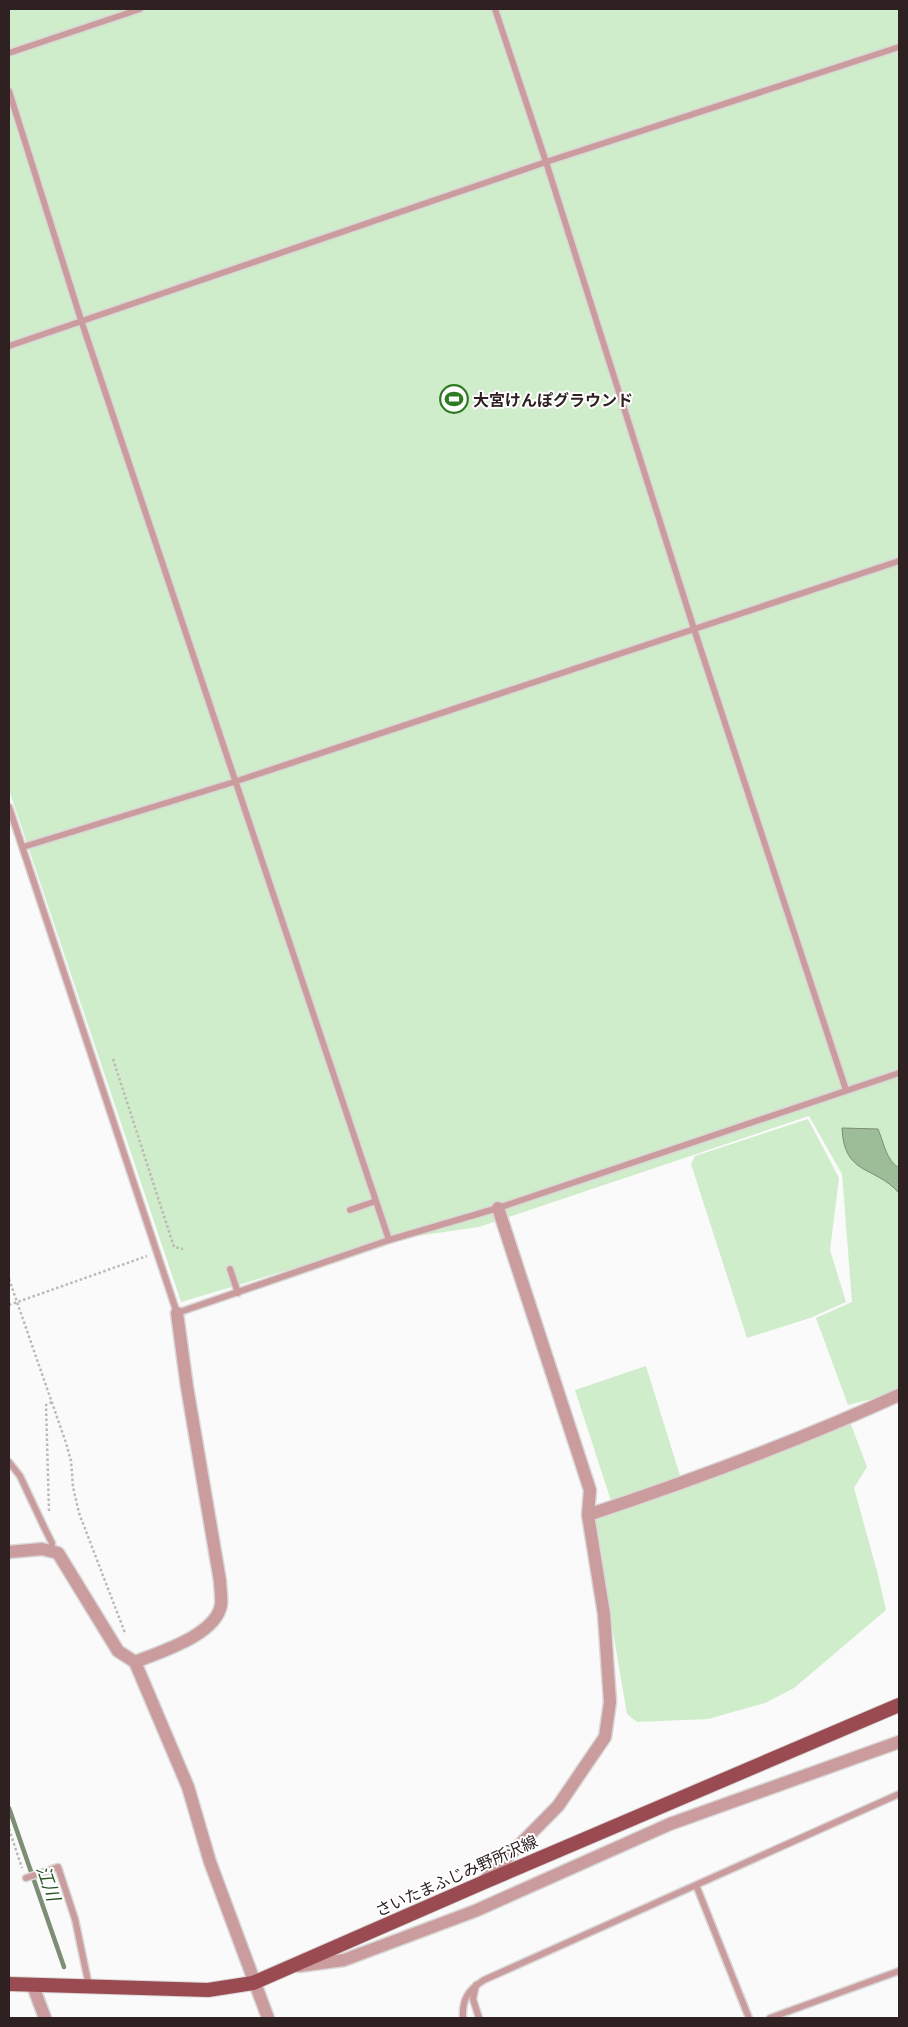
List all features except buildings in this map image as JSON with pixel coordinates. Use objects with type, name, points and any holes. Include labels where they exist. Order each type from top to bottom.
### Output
[{"type":"main road","name":"さいたまふじみ野所沢線","points":[[9,1984],[89,1988],[208,1990],[253,1983],[899,1705]]},
{"type":"street","points":[[482,1883],[558,1806],[605,1737],[610,1702],[604,1614],[588,1515],[590,1490],[498,1208]]},
{"type":"street","points":[[136,1662],[170,1648],[203,1631],[215,1618],[221,1606],[220,1581],[187,1387],[177,1313]]},
{"type":"street","points":[[588,1515],[691,1480],[852,1417],[899,1395]]},
{"type":"street","points":[[9,1552],[42,1549],[58,1554],[118,1651],[136,1662],[188,1787],[210,1862],[253,1983],[268,2018]]},
{"type":"street","points":[[292,1967],[344,1960],[458,1918],[670,1824],[899,1742]]},
{"type":"street","points":[[33,1986],[45,2018]]},
{"type":"lane","points":[[9,53],[140,9]]},
{"type":"lane","points":[[495,9],[546,162],[694,628],[846,1090]]},
{"type":"lane","points":[[9,346],[546,162],[899,47]]},
{"type":"lane","points":[[9,91],[81,320],[234,782],[389,1240]]},
{"type":"lane","points":[[22,847],[234,782],[899,560]]},
{"type":"lane","points":[[9,808],[177,1313],[389,1240],[498,1208],[899,1072]]},
{"type":"lane","points":[[350,1210],[376,1201]]},
{"type":"lane","points":[[230,1269],[238,1293]]},
{"type":"lane","points":[[9,1462],[20,1476],[52,1542],[52,1551]]},
{"type":"lane","points":[[463,2018],[464,1998],[476,1985],[899,1794]]},
{"type":"lane","points":[[30,1877],[58,1867],[75,1919],[89,1988]]},
{"type":"lane","points":[[696,1885],[749,2018]]},
{"type":"lane","points":[[770,2018],[899,1971]]},
{"type":"lane","points":[[476,1985],[473,1998],[479,2018]]},
{"type":"path","points":[[113,1059],[174,1247],[183,1249]]},
{"type":"path","points":[[9,1304],[157,1252]]},
{"type":"path","points":[[9,1279],[71,1461],[73,1488],[79,1513],[136,1662]]},
{"type":"path","points":[[44,1527],[50,1525],[46,1405],[52,1402]]},
{"type":"path","points":[[9,1829],[30,1877]]},
{"type":"shaded area","name":"大宮けんぽグラウンド","points":[[9,9],[899,9],[899,1392],[848,1405],[816,1318],[852,1302],[842,1174],[809,1116],[479,1227],[389,1240],[181,1302],[9,790]]},
{"type":"shaded area","points":[[808,1119],[839,1178],[830,1250],[846,1302],[810,1318],[747,1338],[691,1164],[695,1156]]},
{"type":"shaded area","points":[[842,1128],[878,1129],[888,1156],[899,1168],[899,1193],[889,1184],[854,1162],[848,1154],[844,1143]]},
{"type":"shaded area","points":[[646,1366],[681,1479],[611,1501],[575,1390]]},
{"type":"shaded area","points":[[850,1422],[867,1467],[854,1488],[886,1610],[794,1688],[765,1703],[708,1719],[637,1722],[627,1714],[594,1521]]},
{"type":"waterway","name":"江川","points":[[9,1808],[64,1967]]},
{"type":"place","name":"大宮けんぽグラウンド","points":[[454,399]]}]
